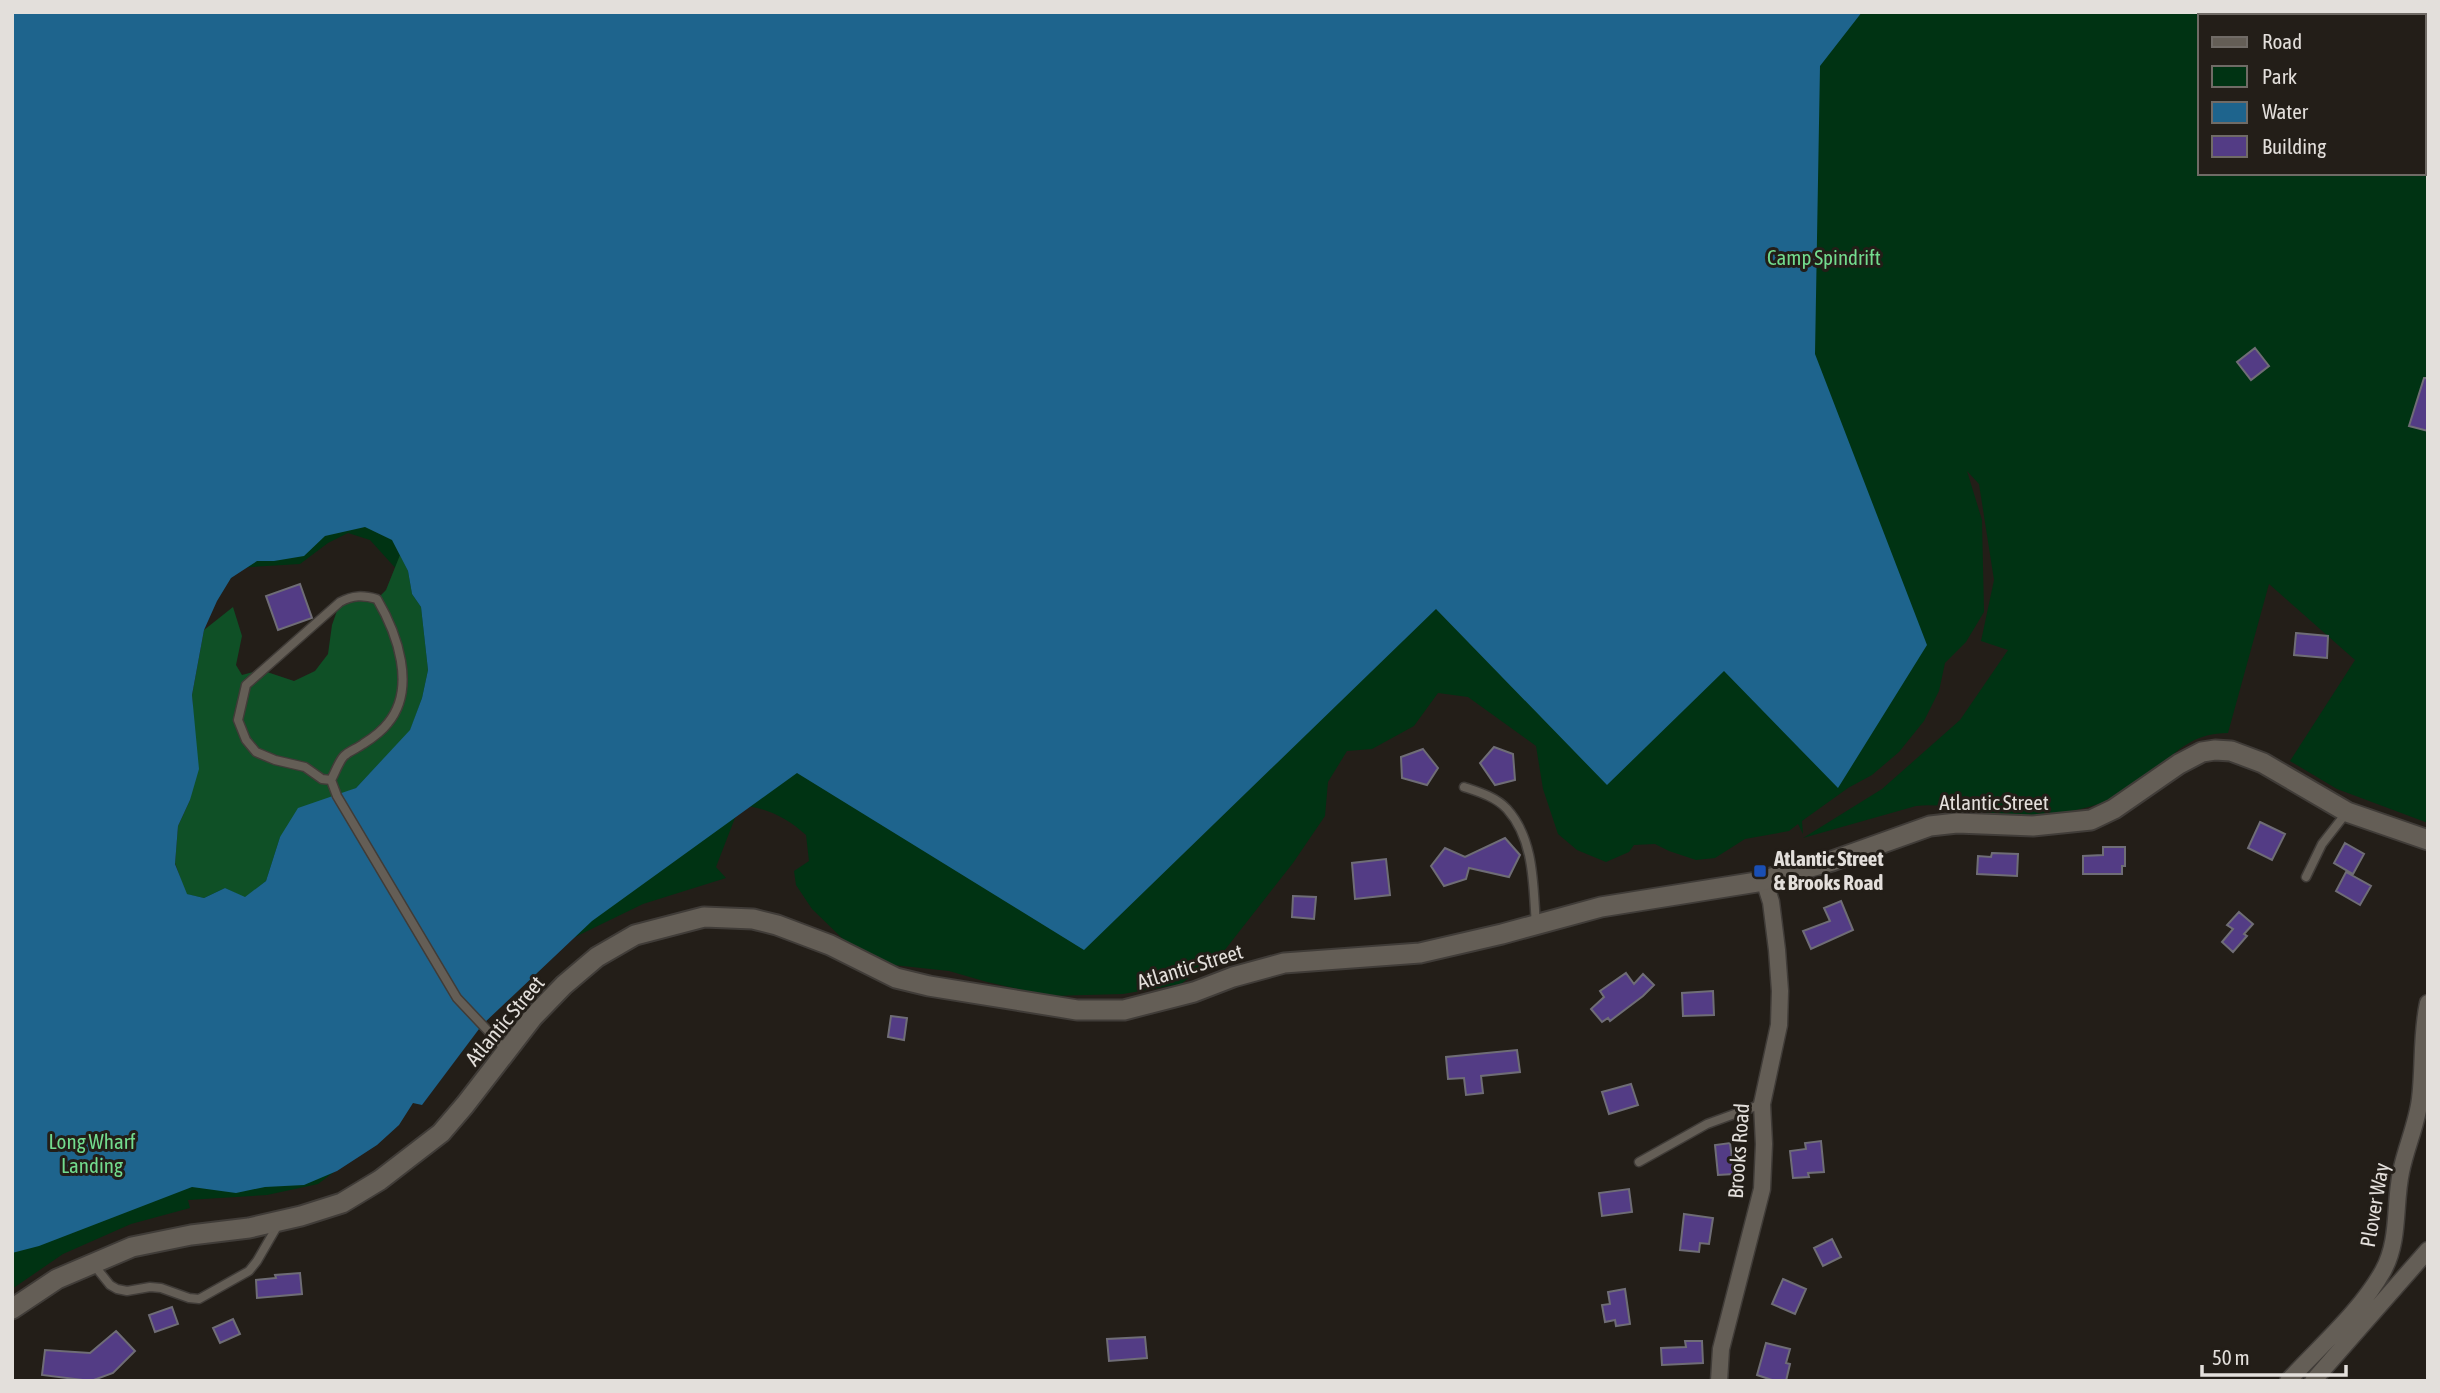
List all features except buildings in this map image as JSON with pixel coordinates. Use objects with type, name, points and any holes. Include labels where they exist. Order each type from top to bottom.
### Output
[{"type":"street","name":"Atlantic Street","points":[[12,1309],[57,1279],[132,1247],[249,1228],[342,1203],[380,1180],[441,1133],[533,1017],[564,985],[597,957],[635,935],[704,917],[753,919],[801,933],[896,978],[961,992],[1077,1010],[1124,1010],[1194,992],[1233,976],[1284,963],[1420,953],[1601,907],[1764,880],[1832,861],[1930,826],[1957,823],[2033,827],[2091,820],[2114,809],[2179,764],[2202,752],[2215,750],[2231,751],[2263,763],[2347,811],[2428,840]]},
{"type":"street","name":"Brooks Road","points":[[1719,1381],[1721,1349],[1762,1189],[1762,1104],[1779,1025],[1780,991],[1771,902],[1764,880]]},
{"type":"street","name":"Plover Way","points":[[2288,1381],[2370,1290],[2384,1270],[2398,1213],[2401,1172],[2420,1102],[2422,1040],[2428,1003]]},
{"type":"street","points":[[2313,1381],[2428,1250]]},
{"type":"lane","points":[[331,780],[322,779],[305,767],[256,752],[246,740],[238,720],[246,685],[261,670],[340,602],[351,597],[364,596],[377,599],[395,633],[401,656],[401,691],[389,723],[366,743],[344,755],[331,780],[337,796],[457,998],[507,1052]]},
{"type":"lane","points":[[1464,787],[1487,795],[1507,808],[1526,842],[1536,925]]},
{"type":"lane","points":[[2306,877],[2322,845],[2347,811]]},
{"type":"lane","points":[[1639,1162],[1707,1124],[1762,1104]]},
{"type":"lane","points":[[92,1263],[110,1285],[117,1289],[127,1291],[160,1288],[199,1299],[248,1270],[257,1261],[281,1220]]},
{"type":"green space","points":[[247,12],[2428,12],[2428,823],[2337,789],[2290,761],[2355,660],[2269,584],[2228,733],[2196,739],[2125,793],[2078,810],[2045,815],[2012,815],[1946,806],[1916,806],[1803,838],[1882,789],[1960,720],[2008,650],[1981,641],[1994,580],[1979,484],[1967,471],[1982,520],[1984,612],[1966,642],[1945,663],[1939,691],[1924,721],[1899,752],[1872,775],[1848,788],[1802,821],[1803,834],[1798,824],[1789,831],[1745,839],[1715,858],[1696,860],[1655,844],[1634,845],[1629,852],[1606,862],[1577,850],[1558,834],[1543,789],[1536,746],[1468,697],[1438,693],[1414,726],[1372,749],[1347,751],[1328,782],[1325,816],[1293,863],[1224,951],[1181,984],[1123,994],[1050,996],[949,971],[884,964],[844,940],[812,909],[796,885],[794,871],[809,861],[806,835],[776,814],[740,805],[716,867],[726,878],[643,904],[542,953],[369,1146],[318,1184],[267,1195],[188,1200],[190,1208],[131,1224],[63,1254],[12,1289],[12,64]],"holes":[[[348,533],[370,540],[399,572],[175,903],[162,858],[212,579],[234,568],[300,564],[328,543]]]},
{"type":"green space","points":[[400,555],[408,571],[412,594],[421,607],[428,670],[422,698],[410,731],[356,788],[337,796],[280,837],[266,881],[245,898],[225,888],[204,898],[186,894],[175,863],[178,826],[190,800],[194,728],[192,695],[204,630],[233,607],[242,636],[236,665],[242,675],[261,670],[294,681],[315,671],[328,654],[332,625],[340,602],[351,597],[377,599],[386,590]]},
{"type":"water","points":[[12,12],[1862,12],[1820,66],[1815,354],[1927,645],[1838,788],[1724,671],[1607,785],[1436,609],[1084,950],[797,773],[592,921],[482,1025],[422,1105],[413,1103],[399,1125],[377,1145],[337,1171],[304,1185],[265,1187],[236,1193],[192,1187],[39,1246],[12,1253]],"holes":[[[365,527],[392,540],[408,571],[412,594],[421,607],[428,670],[422,698],[410,730],[356,788],[298,808],[280,837],[266,881],[245,897],[225,888],[204,898],[187,894],[175,864],[178,826],[190,800],[199,769],[192,695],[204,630],[217,601],[231,578],[257,561],[304,556],[325,536]]]},
{"type":"place","name":"Atlantic Street & Brooks Road","points":[[1760,871]]},
{"type":"park label","name":"Camp Spindrift","points":[[1824,258]]},
{"type":"park label","name":"Long Wharf Landing","points":[[92,1154]]}]
